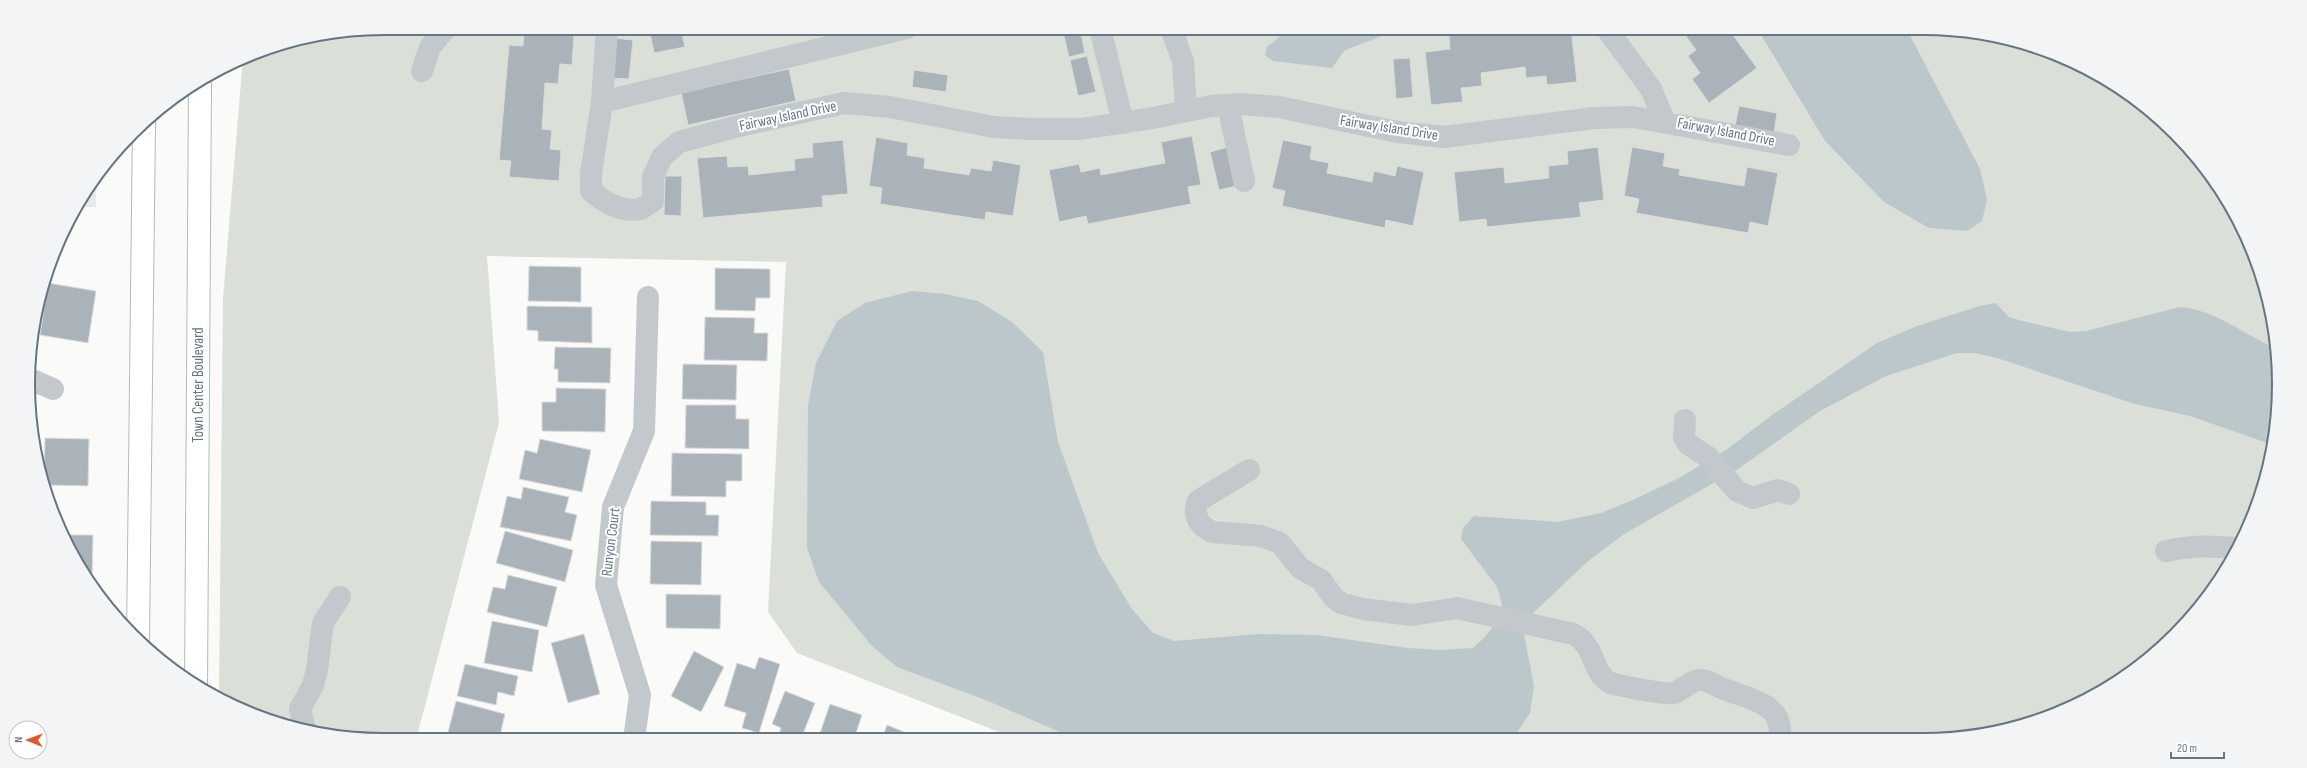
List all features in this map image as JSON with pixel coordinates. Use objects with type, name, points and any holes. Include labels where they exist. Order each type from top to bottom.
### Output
[{"type":"main road","name":"Town Center Boulevard","points":[[196,678],[200,88]]},
{"type":"main road","points":[[138,632],[144,131]]},
{"type":"street","points":[[422,71],[430,47],[440,35]]},
{"type":"street","name":"Fairway Island Drive","points":[[607,35],[602,102],[591,174],[591,191],[604,202],[621,208],[640,209],[653,201],[653,177],[662,157],[679,142],[739,126],[844,103],[890,107],[994,127],[1081,129],[1123,123],[1211,106],[1228,105],[1279,107],[1397,132],[1444,137],[1594,118],[1633,116],[1664,120],[1788,145]]},
{"type":"street","points":[[602,102],[878,35]]},
{"type":"street","points":[[1102,35],[1123,123]]},
{"type":"street","points":[[1174,35],[1183,61],[1186,111]]},
{"type":"street","name":"Fairway Island Drive","points":[[1611,35],[1651,89],[1664,120]]},
{"type":"street","points":[[1228,105],[1244,181]]},
{"type":"street","name":"Runyon Court","points":[[635,733],[640,695],[606,585],[613,507],[644,431],[648,297]]},
{"type":"street","points":[[35,381],[53,390]]},
{"type":"street","points":[[1685,420],[1684,437],[1688,444],[1708,457],[1728,478],[1737,491],[1753,498],[1778,490],[1790,494]]},
{"type":"street","points":[[1249,470],[1198,501],[1195,507],[1197,519],[1206,530],[1223,534],[1261,536],[1280,543],[1300,568],[1320,580],[1334,598],[1341,603],[1395,614],[1412,615],[1457,608],[1573,634],[1583,638],[1599,670],[1610,682],[1665,695],[1679,691],[1696,680],[1701,680],[1754,699],[1772,710],[1778,718],[1781,727],[1780,733]]},
{"type":"street","points":[[2166,551],[2196,546],[2231,548]]},
{"type":"street","points":[[303,723],[300,709],[313,685],[317,670],[323,622],[340,597]]},
{"type":"shaded area","points":[[384,35],[1946,36],[1969,38],[2013,47],[2057,62],[2077,71],[2098,82],[2135,107],[2170,137],[2185,154],[2213,190],[2225,210],[2236,230],[2253,272],[2260,294],[2269,338],[2272,384],[2271,407],[2269,430],[2260,474],[2245,518],[2225,558],[2200,596],[2170,631],[2135,661],[2117,674],[2077,697],[2057,706],[2013,721],[1969,730],[1923,733],[1002,733],[797,653],[768,612],[786,262],[487,256],[499,423],[418,733],[361,732],[338,730],[294,721],[250,706],[219,691],[223,299],[242,65],[294,47],[338,38]]},
{"type":"shaded area","points":[[1282,35],[1385,35],[1345,50],[1332,68],[1273,61],[1265,55],[1267,47]]},
{"type":"shaded area","points":[[1761,35],[1910,35],[1980,169],[1987,199],[1982,221],[1967,231],[1929,228],[1884,202],[1825,141]]},
{"type":"shaded area","points":[[96,187],[96,207],[83,207]]},
{"type":"shaded area","points":[[912,291],[945,294],[978,301],[1012,322],[1043,352],[1058,442],[1098,553],[1132,609],[1153,633],[1174,641],[1260,634],[1317,635],[1408,648],[1440,650],[1473,648],[1485,637],[1497,621],[1502,604],[1497,587],[1461,539],[1463,528],[1474,516],[1558,522],[1601,513],[1635,499],[1677,479],[1726,450],[1772,415],[1877,343],[1917,326],[1980,306],[1996,303],[2009,317],[2070,332],[2086,331],[2180,307],[2206,313],[2229,323],[2270,345],[2272,384],[2271,407],[2267,443],[2190,416],[2135,404],[1994,357],[1974,353],[1957,353],[1886,376],[1820,411],[1738,469],[1624,534],[1587,562],[1529,617],[1524,634],[1534,686],[1530,713],[1516,733],[1062,733],[988,701],[897,667],[871,645],[819,582],[807,548],[808,406],[816,363],[837,321],[865,303]]},
{"type":"building","points":[[524,35],[574,36],[572,65],[560,64],[558,84],[545,83],[542,129],[552,130],[550,149],[561,150],[559,181],[509,177],[511,161],[499,160],[509,45],[523,46]]},
{"type":"building","points":[[650,35],[682,35],[685,47],[654,53]]},
{"type":"building","points":[[1064,35],[1081,35],[1085,53],[1069,57]]},
{"type":"building","points":[[1572,35],[1577,82],[1547,85],[1546,76],[1526,78],[1525,67],[1481,73],[1482,86],[1461,88],[1463,102],[1431,105],[1425,52],[1450,49],[1449,36]]},
{"type":"building","points":[[1685,35],[1733,35],[1757,68],[1709,103],[1692,79],[1700,73],[1688,56],[1696,50]]},
{"type":"building","points":[[614,38],[633,40],[629,79],[611,78]]},
{"type":"building","points":[[1087,56],[1096,92],[1078,96],[1070,60]]},
{"type":"building","points":[[1410,58],[1413,97],[1396,99],[1393,59]]},
{"type":"building","points":[[789,69],[796,101],[688,125],[681,92]]},
{"type":"building","points":[[914,70],[948,75],[946,92],[912,87]]},
{"type":"building","points":[[1739,106],[1777,113],[1774,133],[1735,126]]},
{"type":"building","points":[[1192,136],[1201,185],[1188,187],[1191,204],[1088,224],[1086,216],[1059,222],[1049,170],[1079,164],[1081,172],[1100,168],[1101,175],[1165,163],[1161,142]]},
{"type":"building","points":[[876,137],[908,143],[907,155],[925,158],[924,168],[969,175],[971,168],[991,171],[993,160],[1021,165],[1013,216],[986,212],[985,220],[880,204],[882,188],[869,186]]},
{"type":"building","points":[[843,140],[848,194],[822,196],[823,207],[703,218],[697,158],[727,156],[728,167],[748,166],[749,175],[795,170],[794,159],[813,157],[812,143]]},
{"type":"building","points":[[1283,140],[1312,146],[1310,159],[1329,163],[1327,173],[1372,182],[1374,171],[1395,176],[1397,166],[1424,172],[1413,226],[1386,220],[1385,228],[1282,206],[1285,191],[1272,188]]},
{"type":"building","points":[[1228,147],[1237,186],[1219,190],[1210,152]]},
{"type":"building","points":[[1598,147],[1604,200],[1579,203],[1581,217],[1487,227],[1486,219],[1459,222],[1454,172],[1504,167],[1505,183],[1549,178],[1548,166],[1568,164],[1567,151]]},
{"type":"building","points":[[1632,147],[1665,153],[1663,166],[1680,169],[1679,175],[1744,186],[1747,167],[1778,173],[1768,226],[1750,222],[1748,233],[1636,213],[1639,199],[1624,196]]},
{"type":"building","points":[[665,176],[682,176],[681,216],[664,215]]},
{"type":"building","points":[[529,266],[581,267],[581,302],[528,301]]},
{"type":"building","points":[[715,268],[770,269],[770,298],[756,298],[755,311],[715,310]]},
{"type":"building","points":[[50,283],[96,291],[88,343],[40,335],[45,303]]},
{"type":"building","points":[[527,306],[592,307],[592,343],[538,341],[538,331],[527,330]]},
{"type":"building","points":[[705,317],[755,318],[754,333],[768,333],[767,361],[704,360]]},
{"type":"building","points":[[555,347],[611,348],[610,383],[558,382],[558,369],[554,369]]},
{"type":"building","points":[[683,364],[737,365],[736,400],[682,399]]},
{"type":"building","points":[[556,388],[606,389],[605,432],[542,431],[542,402],[556,402]]},
{"type":"building","points":[[686,405],[736,405],[736,419],[749,419],[749,449],[685,448]]},
{"type":"building","points":[[45,438],[89,439],[88,486],[51,485],[44,463]]},
{"type":"building","points":[[540,439],[591,450],[582,492],[519,479],[525,450],[537,453]]},
{"type":"building","points":[[672,453],[742,454],[742,481],[726,481],[726,497],[671,496]]},
{"type":"building","points":[[523,487],[569,497],[565,512],[577,515],[571,541],[500,527],[507,496],[521,499]]},
{"type":"building","points":[[651,501],[706,502],[706,515],[719,515],[718,536],[650,535]]},
{"type":"building","points":[[505,531],[573,550],[565,582],[496,563]]},
{"type":"building","points":[[70,535],[93,535],[92,575]]},
{"type":"building","points":[[651,541],[702,542],[701,585],[650,584]]},
{"type":"building","points":[[508,575],[557,587],[547,627],[487,612],[493,587],[505,589]]},
{"type":"building","points":[[666,594],[721,595],[720,629],[666,628]]},
{"type":"building","points":[[492,621],[539,630],[532,672],[484,663]]},
{"type":"building","points":[[584,634],[600,694],[568,703],[551,643]]},
{"type":"building","points":[[694,651],[724,667],[701,712],[671,696]]},
{"type":"building","points":[[759,657],[780,664],[759,733],[742,728],[746,713],[724,706],[737,663],[755,669]]},
{"type":"building","points":[[465,664],[518,676],[514,696],[498,692],[496,705],[457,696]]},
{"type":"building","points":[[785,691],[815,703],[803,733],[779,733],[781,728],[772,724]]},
{"type":"building","points":[[456,701],[505,714],[501,733],[448,733]]},
{"type":"building","points":[[830,704],[862,715],[856,733],[820,733]]},
{"type":"building","points":[[887,725],[907,733],[884,733]]}]
